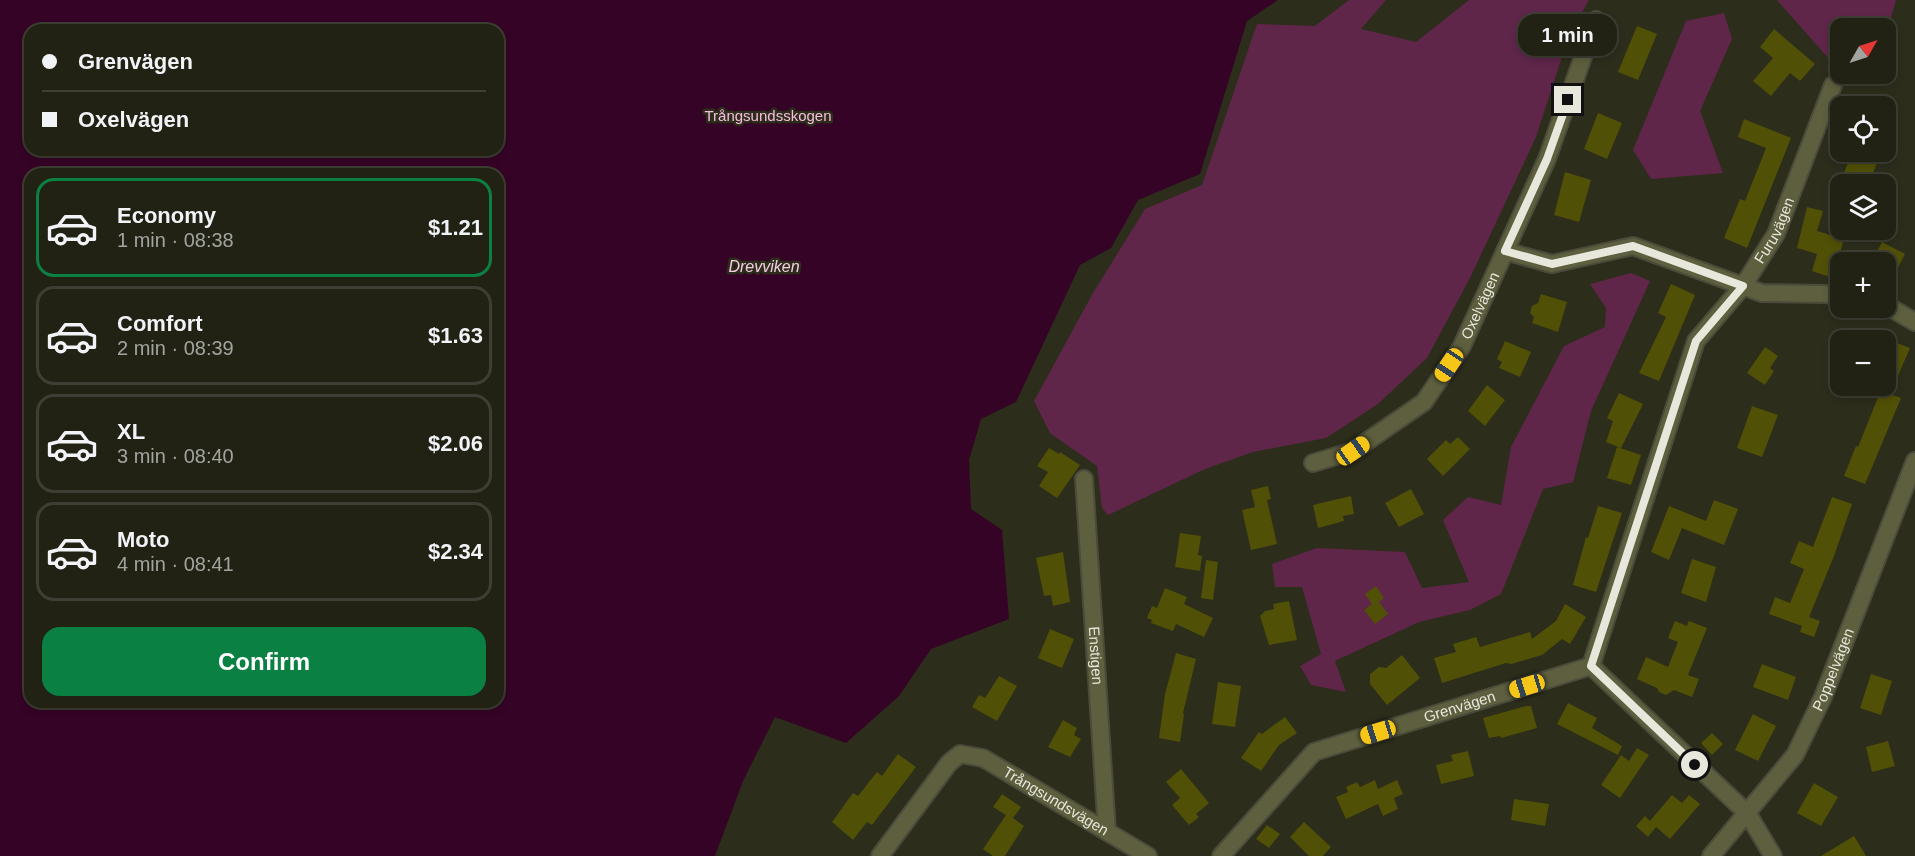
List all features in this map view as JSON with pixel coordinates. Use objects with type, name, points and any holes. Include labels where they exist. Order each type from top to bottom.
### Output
[{"type":"street","name":"Oxelvägen","points":[[1313,463],[1353,451],[1424,402],[1462,346],[1547,159],[1596,20]]},
{"type":"street","name":"Furuvägen","points":[[1591,666],[1696,341],[1743,286],[1776,234],[1833,85]]},
{"type":"street","points":[[1505,251],[1552,264],[1633,246],[1762,293],[1830,295]]},
{"type":"street","points":[[1896,311],[1915,322]]},
{"type":"street","name":"Poppelvägen","points":[[1711,856],[1748,814],[1794,755],[1823,697],[1915,461]]},
{"type":"street","name":"Enstigen","points":[[1084,478],[1107,832]]},
{"type":"street","points":[[1591,666],[1748,814],[1773,856]]},
{"type":"street","name":"Grenvägen","points":[[1221,856],[1314,752],[1591,666]]},
{"type":"street","name":"Trångsundsvägen","points":[[880,856],[949,763],[960,754],[983,758],[1148,856]]},
{"type":"shaded area","points":[[1349,0],[1386,0],[1361,29],[1416,42],[1469,0],[1589,0],[1569,35],[1536,137],[1471,276],[1427,358],[1378,404],[1326,438],[1253,452],[1205,469],[1108,515],[1102,508],[1097,466],[1050,433],[1034,401],[1093,293],[1145,209],[1202,185],[1257,24],[1315,26]]},
{"type":"shaded area","points":[[1777,0],[1896,0],[1891,18],[1830,18],[1830,60]]},
{"type":"shaded area","points":[[1724,13],[1732,39],[1700,111],[1723,173],[1651,179],[1633,150],[1686,21]]},
{"type":"shaded area","points":[[1631,273],[1650,281],[1591,411],[1573,482],[1543,489],[1501,594],[1470,610],[1419,622],[1335,661],[1346,692],[1311,685],[1300,666],[1321,654],[1302,587],[1275,587],[1272,564],[1317,548],[1405,552],[1422,588],[1469,582],[1443,520],[1468,497],[1501,505],[1511,447],[1564,346],[1605,327],[1606,308],[1590,284]]},
{"type":"water","name":"Drevviken","points":[[0,0],[1278,0],[1247,21],[1200,174],[1138,200],[1111,248],[1080,265],[1016,402],[981,419],[969,460],[971,509],[1002,530],[1009,619],[931,649],[899,696],[846,743],[775,717],[743,781],[715,856],[0,856]]},
{"type":"building","points":[[1637,26],[1657,34],[1638,80],[1618,72]]},
{"type":"building","points":[[1774,29],[1815,64],[1800,81],[1790,73],[1771,96],[1753,81],[1773,58],[1760,47]]},
{"type":"building","points":[[1598,113],[1622,123],[1607,159],[1584,149]]},
{"type":"building","points":[[1744,119],[1791,138],[1747,248],[1724,238],[1740,199],[1745,201],[1766,148],[1738,137]]},
{"type":"building","points":[[1848,162],[1877,162],[1873,174],[1844,174]]},
{"type":"building","points":[[1565,172],[1591,180],[1579,222],[1554,215]]},
{"type":"building","points":[[1807,207],[1823,211],[1817,231],[1830,235],[1830,240],[1844,240],[1840,252],[1830,252],[1830,277],[1812,271],[1817,254],[1797,248]]},
{"type":"building","points":[[1882,242],[1905,254],[1896,272],[1896,252],[1877,252]]},
{"type":"building","points":[[1671,284],[1695,295],[1659,381],[1639,373],[1666,317],[1658,313]]},
{"type":"building","points":[[1541,294],[1567,302],[1558,332],[1532,323],[1534,317],[1530,313],[1532,306],[1538,303]]},
{"type":"building","points":[[1505,341],[1531,352],[1520,377],[1499,368],[1502,362],[1497,359]]},
{"type":"building","points":[[1896,343],[1910,348],[1896,380]]},
{"type":"building","points":[[1765,347],[1778,356],[1770,368],[1774,371],[1765,385],[1747,373]]},
{"type":"building","points":[[1487,385],[1505,400],[1485,426],[1468,411]]},
{"type":"building","points":[[1619,393],[1643,404],[1621,448],[1606,442],[1613,421],[1607,418]]},
{"type":"building","points":[[1879,396],[1901,398],[1865,484],[1844,476],[1856,446],[1858,447]]},
{"type":"building","points":[[1752,406],[1778,415],[1762,457],[1737,448]]},
{"type":"building","points":[[1458,437],[1470,449],[1443,476],[1427,459],[1446,440],[1450,444]]},
{"type":"building","points":[[1617,447],[1641,455],[1631,485],[1607,478]]},
{"type":"building","points":[[1049,448],[1080,465],[1057,498],[1039,486],[1048,472],[1037,466]]},
{"type":"building","points":[[1268,486],[1271,499],[1267,500],[1277,544],[1251,550],[1242,510],[1255,507],[1251,490]]},
{"type":"building","points":[[1411,489],[1424,514],[1399,527],[1385,503]]},
{"type":"building","points":[[1351,496],[1354,514],[1343,516],[1344,521],[1318,528],[1313,505]]},
{"type":"building","points":[[1832,497],[1852,504],[1809,617],[1820,621],[1814,637],[1800,632],[1802,626],[1769,614],[1775,597],[1790,603],[1804,569],[1790,563],[1799,541],[1813,547]]},
{"type":"building","points":[[1714,500],[1738,509],[1724,545],[1682,528],[1669,560],[1651,552],[1669,506],[1706,521]]},
{"type":"building","points":[[1598,506],[1622,513],[1596,592],[1573,585],[1586,537],[1588,538]]},
{"type":"building","points":[[1180,533],[1201,536],[1198,555],[1202,556],[1200,571],[1175,567]]},
{"type":"building","points":[[1063,552],[1070,602],[1053,606],[1051,595],[1044,596],[1036,558]]},
{"type":"building","points":[[1692,559],[1716,567],[1706,602],[1681,593]]},
{"type":"building","points":[[1206,560],[1218,562],[1213,600],[1201,598]]},
{"type":"building","points":[[1376,586],[1384,598],[1379,602],[1388,614],[1375,624],[1364,610],[1372,604],[1365,594]]},
{"type":"building","points":[[1165,588],[1187,597],[1184,604],[1213,618],[1204,637],[1176,624],[1173,631],[1151,623],[1152,620],[1147,618],[1152,606],[1157,608]]},
{"type":"building","points":[[1289,601],[1297,640],[1269,645],[1260,616],[1265,611],[1274,609],[1273,604]]},
{"type":"building","points":[[1565,604],[1586,617],[1570,644],[1562,639],[1542,655],[1511,664],[1506,663],[1442,683],[1434,658],[1456,652],[1453,644],[1476,637],[1480,647],[1530,632],[1532,639],[1556,621]]},
{"type":"building","points":[[1675,621],[1687,626],[1689,621],[1707,628],[1688,675],[1699,679],[1692,697],[1674,690],[1666,695],[1637,679],[1646,657],[1668,667],[1678,642],[1668,638]]},
{"type":"building","points":[[1050,629],[1074,639],[1062,668],[1038,658]]},
{"type":"building","points":[[1176,653],[1196,659],[1183,713],[1180,742],[1159,738],[1165,694]]},
{"type":"building","points":[[1402,655],[1420,678],[1387,705],[1370,684],[1370,674],[1379,667],[1386,668]]},
{"type":"building","points":[[1762,664],[1796,677],[1788,700],[1753,687]]},
{"type":"building","points":[[1871,674],[1892,681],[1881,715],[1860,708]]},
{"type":"building","points":[[999,676],[1017,686],[997,721],[972,707],[979,695],[985,698]]},
{"type":"building","points":[[1218,682],[1241,686],[1235,727],[1212,724]]},
{"type":"building","points":[[1568,703],[1597,718],[1592,728],[1622,746],[1618,755],[1557,724]]},
{"type":"building","points":[[1531,706],[1537,728],[1501,738],[1500,736],[1489,738],[1483,718]]},
{"type":"building","points":[[1753,714],[1776,726],[1758,761],[1735,750]]},
{"type":"building","points":[[1285,717],[1297,733],[1279,745],[1261,771],[1241,758],[1259,732],[1262,734]]},
{"type":"building","points":[[1063,720],[1077,728],[1074,735],[1081,739],[1070,757],[1048,747]]},
{"type":"building","points":[[1712,733],[1723,744],[1712,755],[1701,743]]},
{"type":"building","points":[[1888,741],[1895,766],[1872,772],[1866,747]]},
{"type":"building","points":[[1637,748],[1649,755],[1620,798],[1601,785],[1621,755],[1629,761]]},
{"type":"building","points":[[1468,751],[1474,776],[1441,784],[1436,765],[1453,761],[1451,755]]},
{"type":"building","points":[[898,754],[916,767],[872,825],[867,822],[853,840],[832,822],[853,793],[858,796],[877,772],[882,776]]},
{"type":"building","points":[[1181,769],[1209,803],[1196,814],[1199,817],[1189,825],[1172,805],[1180,798],[1166,782]]},
{"type":"building","points":[[1375,780],[1378,789],[1397,780],[1403,794],[1394,798],[1398,809],[1383,816],[1378,804],[1346,819],[1336,797],[1348,792],[1346,787],[1357,782],[1360,787]]},
{"type":"building","points":[[1814,783],[1838,797],[1821,826],[1797,813]]},
{"type":"building","points":[[1002,794],[1021,807],[1013,818],[1024,826],[1005,856],[993,856],[983,849],[1006,815],[993,807]]},
{"type":"building","points":[[1672,795],[1682,803],[1689,795],[1700,804],[1670,839],[1656,827],[1648,837],[1636,826],[1645,816],[1650,821]]},
{"type":"building","points":[[1514,799],[1549,804],[1545,826],[1511,820]]},
{"type":"building","points":[[1304,822],[1331,847],[1323,856],[1309,856],[1290,837]]},
{"type":"building","points":[[1267,825],[1280,834],[1269,848],[1256,839]]},
{"type":"building","points":[[1854,836],[1866,856],[1821,856]]},
{"type":"route","points":[[1568,100],[1547,159],[1505,251],[1552,264],[1633,246],[1743,286],[1696,341],[1591,666],[1695,765]]},
{"type":"park label","name":"Trångsundsskogen","points":[[768,116]]}]
